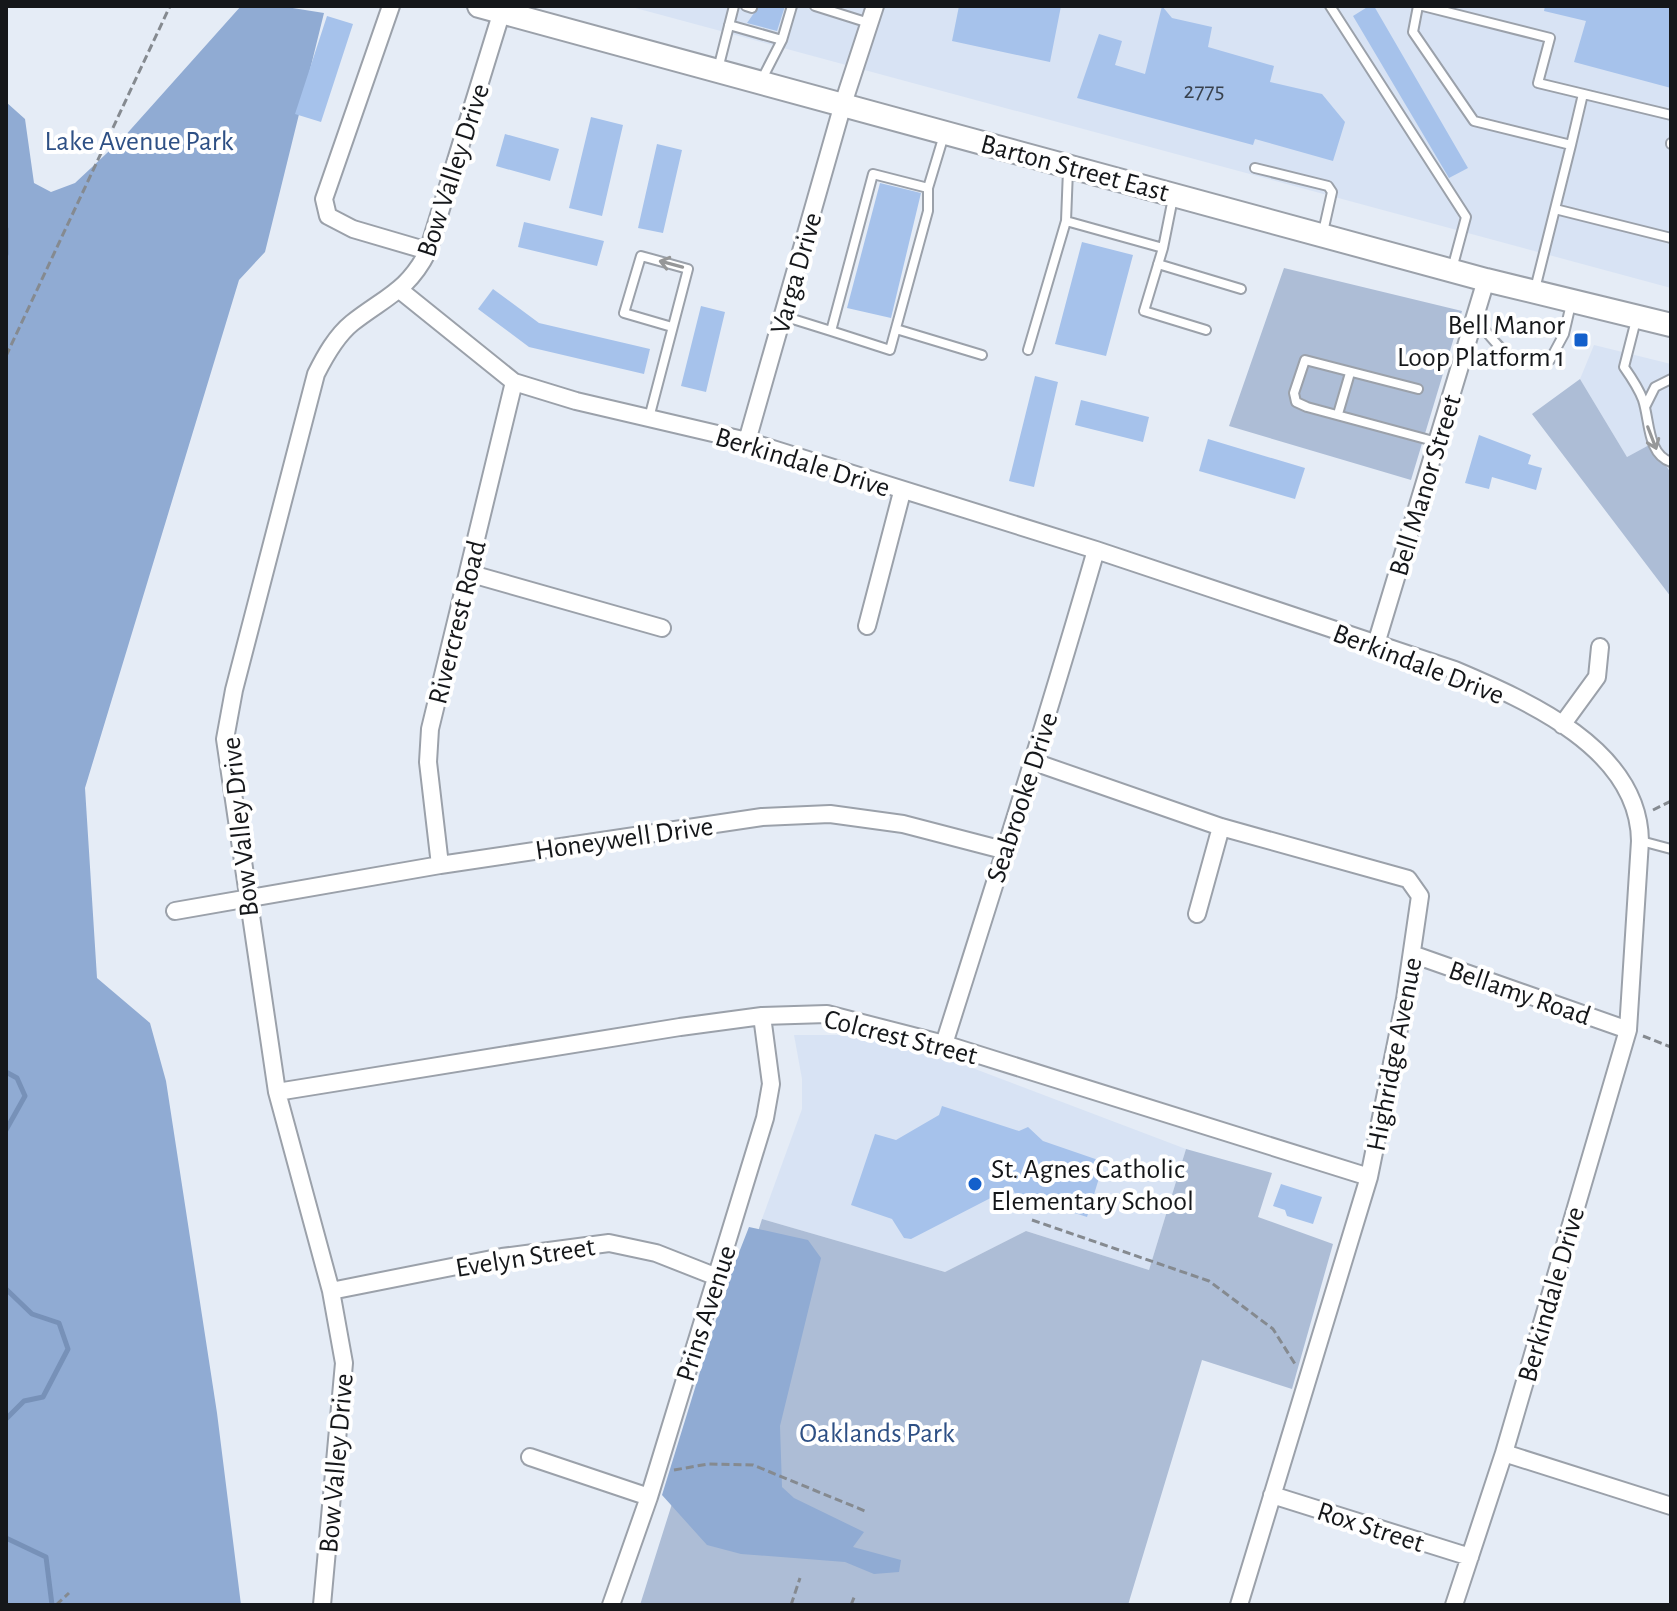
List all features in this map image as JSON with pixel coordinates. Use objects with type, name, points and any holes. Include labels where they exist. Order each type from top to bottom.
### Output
[{"type":"main road","name":"Barton Street East","points":[[479,6],[1486,280],[1671,325]]},
{"type":"street","points":[[391,6],[324,199],[328,216],[353,229],[428,251]]},
{"type":"street","name":"Varga Drive","points":[[747,441],[843,104],[875,6]]},
{"type":"street","name":"Bow Valley Drive","points":[[322,1605],[344,1363],[331,1291],[277,1092],[245,899],[225,739],[237,675],[316,374],[326,355],[350,325],[401,291],[417,274],[428,251],[502,11]]},
{"type":"street","name":"Bell Manor Street","points":[[1376,644],[1486,280]]},
{"type":"street","name":"Berkindale Drive","points":[[401,291],[514,382],[747,441],[902,492],[1096,550],[1494,687],[1562,725],[1606,760],[1628,787],[1639,816],[1640,841],[1628,1030],[1504,1453],[1454,1605]]},
{"type":"street","name":"Rivercrest Road","points":[[440,865],[428,762],[430,729],[514,382]]},
{"type":"street","points":[[867,626],[902,492]]},
{"type":"street","name":"Seabrooke Drive","points":[[944,1044],[1003,850],[1034,762],[1096,550]]},
{"type":"street","points":[[468,573],[662,628]]},
{"type":"street","points":[[1562,725],[1597,677],[1600,647]]},
{"type":"street","name":"Highridge Avenue","points":[[1034,762],[1221,827],[1408,879],[1420,896],[1412,954],[1369,1177],[1239,1605]]},
{"type":"street","name":"Honeywell Drive","points":[[175,911],[440,865],[762,817],[830,814],[903,824],[1003,850]]},
{"type":"street","points":[[1197,914],[1221,827]]},
{"type":"street","name":"Bellamy Road","points":[[1412,954],[1628,1030]]},
{"type":"street","name":"Colcrest Street","points":[[277,1092],[762,1016],[827,1014],[944,1044],[1369,1177]]},
{"type":"street","name":"Prins Avenue","points":[[611,1605],[649,1497],[765,1118],[771,1084],[762,1016]]},
{"type":"street","name":"Evelyn Street","points":[[331,1291],[502,1257],[609,1243],[656,1253],[717,1277]]},
{"type":"street","points":[[1504,1453],[1671,1506]]},
{"type":"street","points":[[530,1457],[649,1497]]},
{"type":"street","name":"Rox Street","points":[[1272,1495],[1470,1557]]},
{"type":"lane","points":[[717,70],[734,6]]},
{"type":"lane","points":[[761,82],[782,40],[785,17],[792,6]]},
{"type":"lane","points":[[815,6],[835,9],[869,23]]},
{"type":"lane","points":[[1330,6],[1466,217],[1452,270]]},
{"type":"lane","points":[[1571,145],[1474,121],[1413,32],[1420,6],[1550,38],[1538,83],[1671,115]]},
{"type":"lane","points":[[729,25],[782,40]]},
{"type":"lane","points":[[1534,292],[1583,94]]},
{"type":"lane","points":[[782,316],[890,350],[928,211],[928,188],[945,132]]},
{"type":"lane","points":[[1028,350],[1066,221],[1068,166]]},
{"type":"lane","points":[[1255,168],[1328,186],[1332,192],[1322,235]]},
{"type":"lane","points":[[831,331],[873,174],[928,188]]},
{"type":"lane","points":[[1174,195],[1163,248],[1144,311],[1206,330]]},
{"type":"lane","points":[[1555,209],[1671,238]]},
{"type":"lane","points":[[1066,221],[1163,248]]},
{"type":"lane","points":[[649,418],[688,269],[641,256],[624,313],[672,327]]},
{"type":"lane","points":[[1158,264],[1241,289]]},
{"type":"lane","points":[[1475,318],[1511,357],[1529,365],[1550,360],[1564,334],[1572,301]]},
{"type":"lane","points":[[1637,317],[1624,367],[1644,408],[1658,453],[1671,462]]},
{"type":"lane","points":[[896,329],[982,355]]},
{"type":"lane","points":[[1418,389],[1305,360],[1294,393],[1296,402],[1437,442]]},
{"type":"lane","points":[[1338,414],[1350,373]]},
{"type":"lane","points":[[1644,408],[1655,387],[1671,379]]},
{"type":"lane","points":[[1640,841],[1671,849]]},
{"type":"path","points":[[6,356],[170,6]]},
{"type":"path","points":[[1639,816],[1671,801]]},
{"type":"path","points":[[1628,1030],[1671,1047]]},
{"type":"path","points":[[1032,1220],[1209,1281],[1273,1329],[1305,1380]]},
{"type":"path","points":[[654,1473],[708,1464],[753,1465],[865,1511]]},
{"type":"path","points":[[791,1605],[800,1578]]},
{"type":"path","points":[[56,1605],[69,1593]]},
{"type":"path","points":[[851,1605],[855,1595]]},
{"type":"shaded area","points":[[628,6],[1671,6],[1671,288],[717,30]]},
{"type":"shaded area","points":[[1594,345],[1671,364],[1671,473],[1651,444],[1627,457],[1580,379]]},
{"type":"shaded area","name":"St. Agnes Catholic Elementary School","points":[[794,1035],[871,1035],[925,1050],[1186,1149],[1149,1270],[1026,1231],[945,1272],[762,1219],[802,1109],[802,1079]]},
{"type":"green space","name":"Lake Avenue Park","points":[[241,6],[280,6],[324,13],[265,252],[239,280],[85,788],[97,978],[150,1023],[166,1081],[217,1413],[241,1605],[6,1605],[6,102],[25,119],[34,183],[51,192],[75,183],[123,138]]},
{"type":"green space","points":[[1284,268],[1462,311],[1411,480],[1229,426]]},
{"type":"green space","points":[[1580,379],[1627,457],[1651,444],[1671,473],[1671,597],[1532,414]]},
{"type":"green space","name":"Oaklands Park","points":[[1186,1149],[1272,1173],[1258,1217],[1333,1244],[1292,1389],[1202,1360],[1128,1605],[640,1605],[762,1219],[945,1272],[1026,1231],[1149,1270]]},
{"type":"green space","points":[[749,1227],[808,1240],[821,1258],[780,1426],[782,1487],[794,1498],[864,1532],[853,1547],[901,1560],[899,1572],[874,1574],[845,1562],[741,1554],[707,1545],[662,1495],[729,1278]]},
{"type":"building","points":[[759,6],[785,6],[777,31],[747,23]]},
{"type":"building","points":[[959,6],[1061,6],[1050,62],[952,41]]},
{"type":"building","points":[[1162,6],[1172,18],[1212,27],[1208,47],[1274,66],[1270,82],[1322,94],[1345,122],[1333,161],[1255,139],[1253,145],[1077,98],[1099,34],[1122,41],[1115,65],[1145,74]]},
{"type":"building","points":[[1374,6],[1468,168],[1449,178],[1353,16]]},
{"type":"building","points":[[1545,6],[1671,6],[1671,88],[1574,62],[1586,21],[1544,11]]},
{"type":"building","points":[[327,16],[353,24],[321,122],[295,114]]},
{"type":"building","points":[[591,117],[623,125],[602,216],[569,208]]},
{"type":"building","points":[[505,134],[559,149],[550,181],[496,166]]},
{"type":"building","points":[[657,144],[682,150],[663,233],[638,228]]},
{"type":"building","points":[[880,183],[921,193],[891,318],[847,308]]},
{"type":"building","points":[[524,222],[604,241],[597,266],[518,247]]},
{"type":"building","points":[[1082,242],[1133,255],[1106,356],[1055,344]]},
{"type":"building","points":[[493,289],[539,323],[650,349],[644,374],[529,347],[478,309]]},
{"type":"building","points":[[701,306],[725,312],[706,392],[681,386]]},
{"type":"building","points":[[1035,376],[1058,382],[1034,487],[1009,481]]},
{"type":"building","points":[[1081,400],[1149,417],[1143,442],[1075,425]]},
{"type":"building","points":[[1479,435],[1531,455],[1528,464],[1542,468],[1536,490],[1492,477],[1489,489],[1465,483]]},
{"type":"building","points":[[1208,439],[1305,468],[1295,499],[1199,471]]},
{"type":"building","points":[[942,1106],[1019,1131],[1028,1127],[1043,1141],[1104,1162],[1087,1217],[1015,1194],[1012,1187],[911,1239],[904,1238],[892,1219],[851,1205],[875,1134],[896,1140],[939,1115]]},
{"type":"building","points":[[1281,1184],[1322,1197],[1313,1224],[1287,1216],[1285,1210],[1273,1206]]},
{"type":"waterway","points":[[6,229],[6,254]]},
{"type":"waterway","points":[[6,1072],[17,1078],[25,1096],[6,1130]]},
{"type":"waterway","points":[[6,1289],[32,1314],[59,1323],[68,1349],[43,1397],[24,1401],[6,1419]]},
{"type":"waterway","points":[[6,1538],[46,1557],[52,1605]]},
{"type":"place","name":"Bell Manor Loop Platform 1","points":[[1581,340]]},
{"type":"place","name":"St. Agnes Catholic Elementary School","points":[[975,1184]]}]
